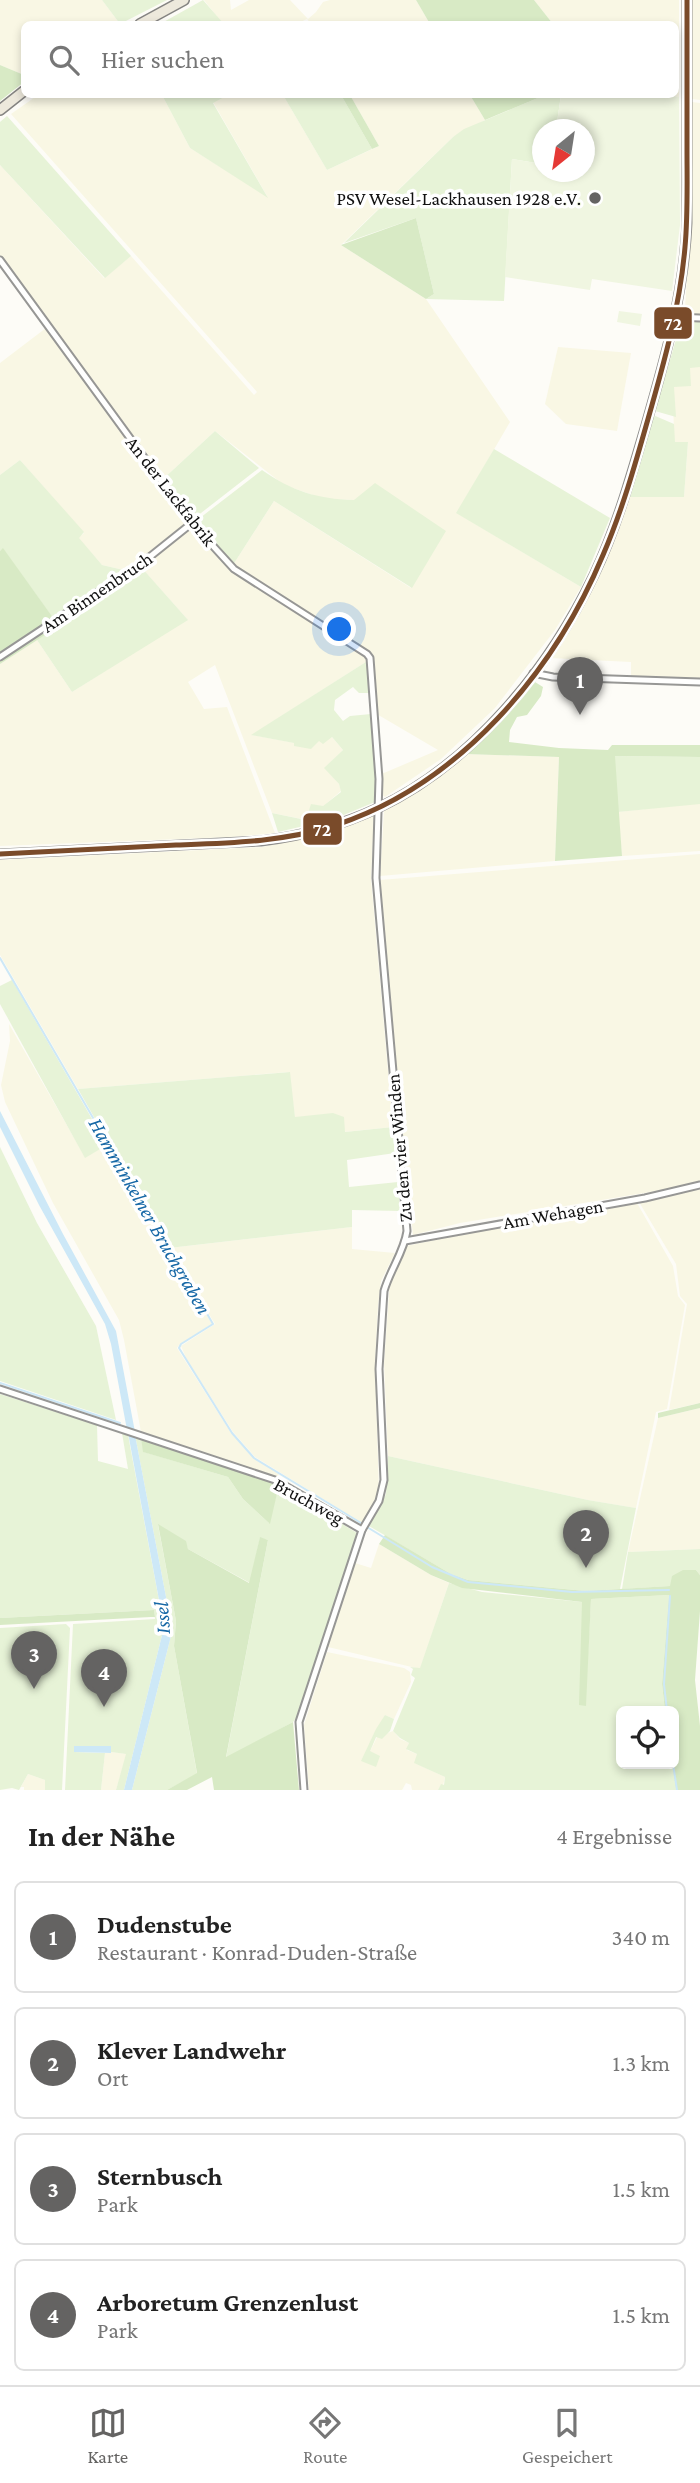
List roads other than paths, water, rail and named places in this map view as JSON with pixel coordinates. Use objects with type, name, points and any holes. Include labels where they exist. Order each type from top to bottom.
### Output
[{"type":"main road","points":[[146,21],[184,0]]},
{"type":"main road","points":[[0,855],[261,842],[310,833],[379,807],[422,782],[469,744],[501,712],[533,673],[568,623],[606,548],[623,501],[675,317],[687,223],[687,0]]},
{"type":"main road","points":[[0,110],[21,93]]},
{"type":"street","name":"An der Lackfabrik","points":[[0,260],[192,523],[234,569],[367,654],[370,659],[379,807]]},
{"type":"street","points":[[675,317],[700,318]]},
{"type":"street","name":"Am Binnenbruch","points":[[0,657],[142,563],[192,523]]},
{"type":"street","points":[[533,673],[553,677],[700,682]]},
{"type":"street","name":"Zu den vier Winden","points":[[362,1531],[379,1501],[384,1480],[379,1369],[384,1291],[407,1231],[376,878],[379,807]]},
{"type":"street","name":"Am Wehagen","points":[[405,1241],[645,1198],[700,1185]]},
{"type":"street","name":"Bruchweg","points":[[0,1389],[275,1480],[362,1531],[299,1723],[304,1790]]},
{"type":"water","points":[[0,1111],[116,1331],[135,1432],[127,1430],[105,1324],[39,1205],[0,1127]]},
{"type":"water","points":[[128,1433],[135,1435],[171,1623],[171,1636],[132,1790],[124,1790],[164,1627]]},
{"type":"water","points":[[74,1746],[111,1746],[111,1753],[74,1752]]},
{"type":"waterway","name":"Hamminkelner Bruchgraben","points":[[0,958],[213,1324],[181,1344],[179,1348],[232,1433],[254,1458],[361,1523]]},
{"type":"waterway","points":[[0,1383],[120,1423]]},
{"type":"waterway","name":"Hamminkelner Bruchgraben","points":[[367,1527],[432,1567],[468,1582],[572,1592],[669,1590]]},
{"type":"waterway","name":"Hamminkelner Bruchgraben","points":[[666,1706],[664,1684],[670,1596]]},
{"type":"waterway","name":"Hamminkelner Bruchgraben","points":[[674,1769],[677,1790]]},
{"type":"place","name":"PSV Wesel-Lackhausen 1928 e.V.","points":[[595,198]]},
{"type":"place","name":"Dudenstube","points":[[580,715]]},
{"type":"place","name":"Klever Landwehr","points":[[586,1568]]},
{"type":"place","name":"Sternbusch","points":[[34,1689]]},
{"type":"place","name":"Arboretum Grenzenlust","points":[[104,1707]]},
{"type":"water label","name":"Issel","points":[[162,1618]]}]
